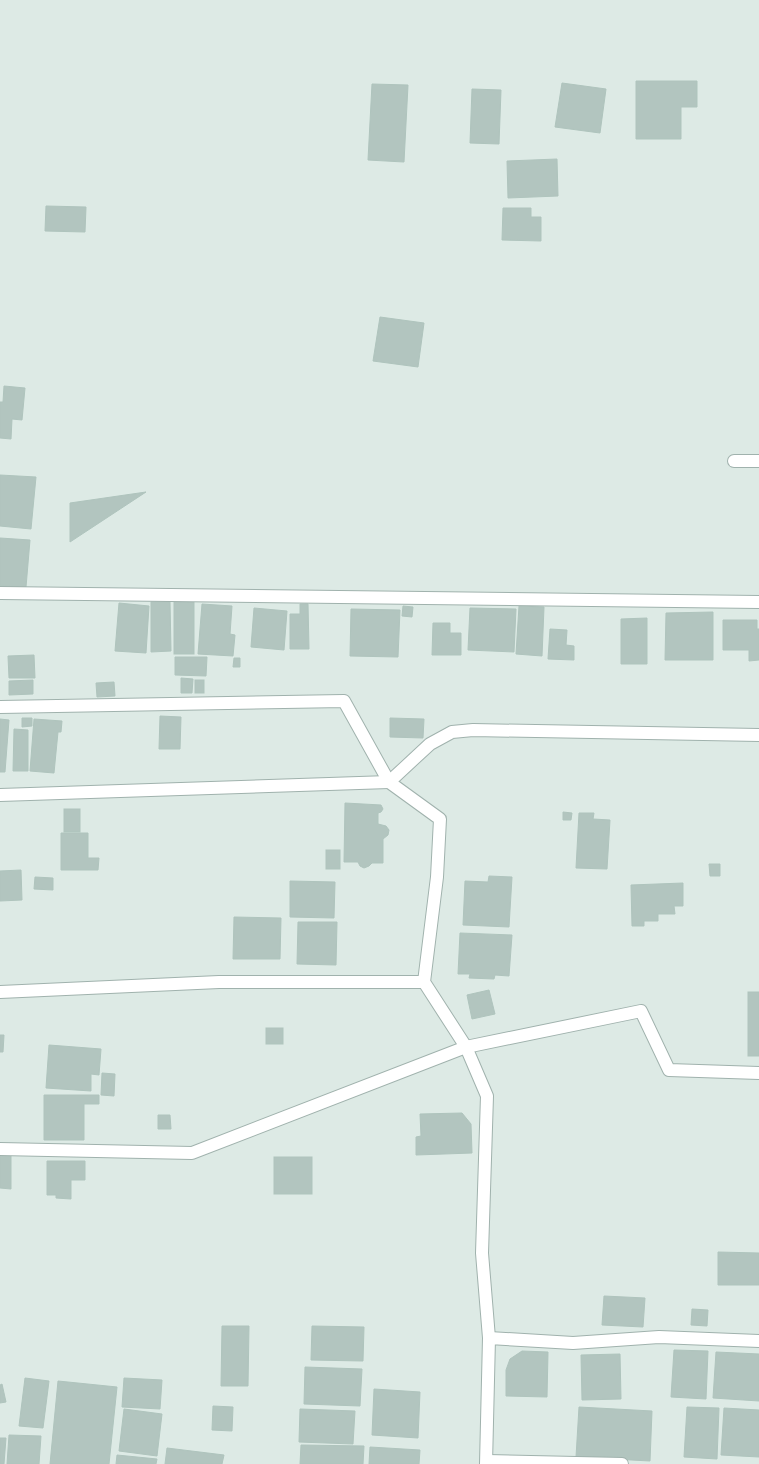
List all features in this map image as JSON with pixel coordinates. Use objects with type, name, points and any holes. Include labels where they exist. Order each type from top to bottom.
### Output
[{"type":"street","points":[[734,461],[759,461]]},
{"type":"street","points":[[0,594],[759,602]]},
{"type":"street","points":[[0,707],[344,701],[389,782],[440,819],[437,877],[424,982],[466,1046],[486,1096],[482,1253],[489,1338],[487,1462],[622,1464]]},
{"type":"street","points":[[0,795],[389,782],[430,744],[452,732],[473,730],[759,734]]},
{"type":"street","points":[[0,992],[219,982],[424,982]]},
{"type":"street","points":[[0,1149],[192,1153],[466,1046],[641,1011],[670,1070],[759,1073]]},
{"type":"street","points":[[489,1338],[573,1343],[659,1337],[759,1341]]},
{"type":"building","points":[[636,81],[697,81],[697,107],[681,107],[681,139],[636,139]]},
{"type":"building","points":[[562,83],[606,89],[600,133],[555,127]]},
{"type":"building","points":[[372,84],[408,85],[404,162],[368,160]]},
{"type":"building","points":[[472,89],[501,90],[499,144],[470,143]]},
{"type":"building","points":[[557,159],[558,196],[508,198],[507,161]]},
{"type":"building","points":[[46,206],[86,207],[85,232],[45,231]]},
{"type":"building","points":[[503,208],[531,208],[531,217],[541,217],[541,241],[502,240]]},
{"type":"building","points":[[380,317],[424,323],[418,367],[373,361]]},
{"type":"building","points":[[4,386],[25,388],[22,420],[12,419],[11,439],[0,438],[0,402],[3,402]]},
{"type":"building","points":[[0,475],[36,477],[31,529],[0,526]]},
{"type":"building","points":[[146,492],[70,542],[70,503]]},
{"type":"building","points":[[0,538],[30,540],[26,587],[0,586]]},
{"type":"building","points":[[151,602],[170,602],[171,651],[151,652]]},
{"type":"building","points":[[174,602],[194,602],[194,654],[174,654]]},
{"type":"building","points":[[119,603],[149,606],[146,653],[115,651]]},
{"type":"building","points":[[202,604],[232,606],[230,634],[235,635],[233,656],[198,654]]},
{"type":"building","points":[[300,604],[308,604],[309,649],[290,649],[290,614],[300,614]]},
{"type":"building","points":[[403,606],[413,607],[412,617],[402,616]]},
{"type":"building","points":[[519,606],[544,607],[542,656],[516,654]]},
{"type":"building","points":[[254,608],[287,611],[284,650],[251,647]]},
{"type":"building","points":[[470,608],[516,609],[514,652],[468,650]]},
{"type":"building","points":[[351,609],[400,610],[398,657],[350,656]]},
{"type":"building","points":[[713,612],[713,660],[665,660],[666,613]]},
{"type":"building","points":[[647,618],[647,664],[621,664],[621,619]]},
{"type":"building","points":[[723,620],[757,620],[757,629],[759,629],[759,660],[749,661],[749,650],[723,650]]},
{"type":"building","points":[[433,623],[450,623],[450,633],[461,633],[461,655],[432,655]]},
{"type":"building","points":[[550,629],[567,630],[566,645],[574,646],[574,660],[548,659]]},
{"type":"building","points":[[34,655],[35,678],[9,678],[8,656]]},
{"type":"building","points":[[175,657],[207,657],[206,676],[175,675]]},
{"type":"building","points":[[234,658],[240,658],[240,667],[233,667]]},
{"type":"building","points":[[181,678],[193,679],[192,693],[181,693]]},
{"type":"building","points":[[33,680],[33,694],[9,695],[9,681]]},
{"type":"building","points":[[195,680],[204,680],[204,693],[195,693]]},
{"type":"building","points":[[114,682],[115,696],[97,697],[96,683]]},
{"type":"building","points":[[160,716],[181,717],[180,749],[159,749]]},
{"type":"building","points":[[22,718],[32,718],[32,726],[22,727]]},
{"type":"building","points":[[390,718],[424,719],[423,738],[390,737]]},
{"type":"building","points":[[0,719],[9,720],[5,772],[0,772]]},
{"type":"building","points":[[34,719],[62,721],[61,732],[58,732],[54,773],[30,771]]},
{"type":"building","points":[[14,729],[28,730],[28,771],[13,771]]},
{"type":"building","points":[[345,803],[381,805],[383,809],[378,813],[378,824],[386,826],[389,830],[388,835],[383,839],[383,863],[372,863],[364,868],[360,866],[358,862],[344,862]]},
{"type":"building","points":[[64,809],[80,809],[80,832],[64,832]]},
{"type":"building","points":[[563,812],[572,813],[571,820],[563,820]]},
{"type":"building","points":[[579,813],[594,813],[593,819],[610,820],[607,869],[576,868]]},
{"type":"building","points":[[61,833],[88,833],[88,858],[99,858],[98,870],[61,870]]},
{"type":"building","points":[[326,850],[340,850],[340,869],[326,869]]},
{"type":"building","points":[[709,864],[720,864],[720,876],[710,876]]},
{"type":"building","points":[[21,870],[22,900],[0,901],[0,871]]},
{"type":"building","points":[[489,876],[512,877],[509,927],[463,925],[465,881],[488,882]]},
{"type":"building","points":[[35,877],[53,878],[53,890],[34,889]]},
{"type":"building","points":[[290,881],[335,882],[334,918],[290,917]]},
{"type":"building","points":[[683,883],[683,906],[674,906],[675,914],[658,914],[658,921],[644,921],[644,926],[632,926],[631,885]]},
{"type":"building","points":[[234,917],[281,918],[280,959],[233,959]]},
{"type":"building","points":[[298,922],[337,922],[336,965],[297,964]]},
{"type":"building","points":[[460,933],[512,935],[509,976],[495,975],[494,979],[469,978],[470,974],[458,974]]},
{"type":"building","points":[[489,990],[495,1014],[472,1019],[467,995]]},
{"type":"building","points":[[748,992],[759,992],[759,1056],[748,1056]]},
{"type":"building","points":[[266,1028],[283,1028],[283,1044],[266,1044]]},
{"type":"building","points":[[0,1035],[4,1035],[3,1052],[0,1052]]},
{"type":"building","points":[[49,1045],[101,1049],[99,1075],[91,1074],[91,1091],[46,1088]]},
{"type":"building","points":[[102,1073],[115,1074],[114,1096],[101,1095]]},
{"type":"building","points":[[44,1095],[99,1095],[99,1104],[84,1104],[84,1140],[44,1140]]},
{"type":"building","points":[[462,1113],[471,1124],[472,1153],[416,1155],[416,1137],[421,1136],[420,1114]]},
{"type":"building","points":[[158,1115],[170,1115],[171,1129],[158,1129]]},
{"type":"building","points":[[0,1154],[11,1154],[11,1189],[0,1188]]},
{"type":"building","points":[[274,1157],[312,1157],[312,1194],[274,1194]]},
{"type":"building","points":[[47,1161],[85,1161],[85,1180],[71,1180],[71,1199],[56,1198],[56,1195],[47,1195]]},
{"type":"building","points":[[718,1252],[759,1253],[759,1285],[718,1285]]},
{"type":"building","points":[[604,1296],[645,1298],[643,1327],[602,1325]]},
{"type":"building","points":[[692,1309],[708,1310],[707,1326],[691,1325]]},
{"type":"building","points":[[222,1326],[249,1326],[248,1386],[221,1386]]},
{"type":"building","points":[[312,1326],[364,1327],[363,1361],[311,1360]]},
{"type":"building","points":[[674,1350],[708,1351],[706,1399],[671,1397]]},
{"type":"building","points":[[522,1351],[548,1352],[547,1397],[506,1396],[506,1370],[510,1359]]},
{"type":"building","points":[[716,1352],[759,1354],[759,1401],[713,1398]]},
{"type":"building","points":[[620,1354],[621,1399],[582,1400],[581,1355]]},
{"type":"building","points":[[305,1367],[362,1369],[360,1406],[304,1404]]},
{"type":"building","points":[[25,1378],[49,1381],[43,1428],[19,1426]]},
{"type":"building","points":[[124,1378],[162,1380],[160,1409],[122,1407]]},
{"type":"building","points":[[58,1381],[117,1387],[109,1464],[50,1464]]},
{"type":"building","points":[[2,1384],[6,1402],[0,1403],[0,1385]]},
{"type":"building","points":[[374,1389],[420,1392],[418,1438],[372,1435]]},
{"type":"building","points":[[213,1406],[233,1407],[232,1431],[212,1430]]},
{"type":"building","points":[[579,1407],[652,1411],[650,1461],[576,1457]]},
{"type":"building","points":[[687,1407],[719,1408],[717,1459],[684,1457]]},
{"type":"building","points":[[724,1408],[759,1410],[759,1457],[721,1455]]},
{"type":"building","points":[[124,1409],[162,1414],[157,1456],[119,1451]]},
{"type":"building","points":[[300,1409],[355,1411],[353,1444],[299,1442]]},
{"type":"building","points":[[9,1435],[41,1436],[39,1464],[7,1464]]},
{"type":"building","points":[[0,1438],[6,1438],[4,1464],[0,1464]]},
{"type":"building","points":[[301,1445],[364,1446],[363,1464],[300,1464]]},
{"type":"building","points":[[370,1447],[420,1450],[419,1464],[369,1464]]},
{"type":"building","points":[[167,1448],[224,1455],[222,1464],[165,1464]]},
{"type":"building","points":[[117,1455],[157,1459],[156,1464],[116,1464]]}]
